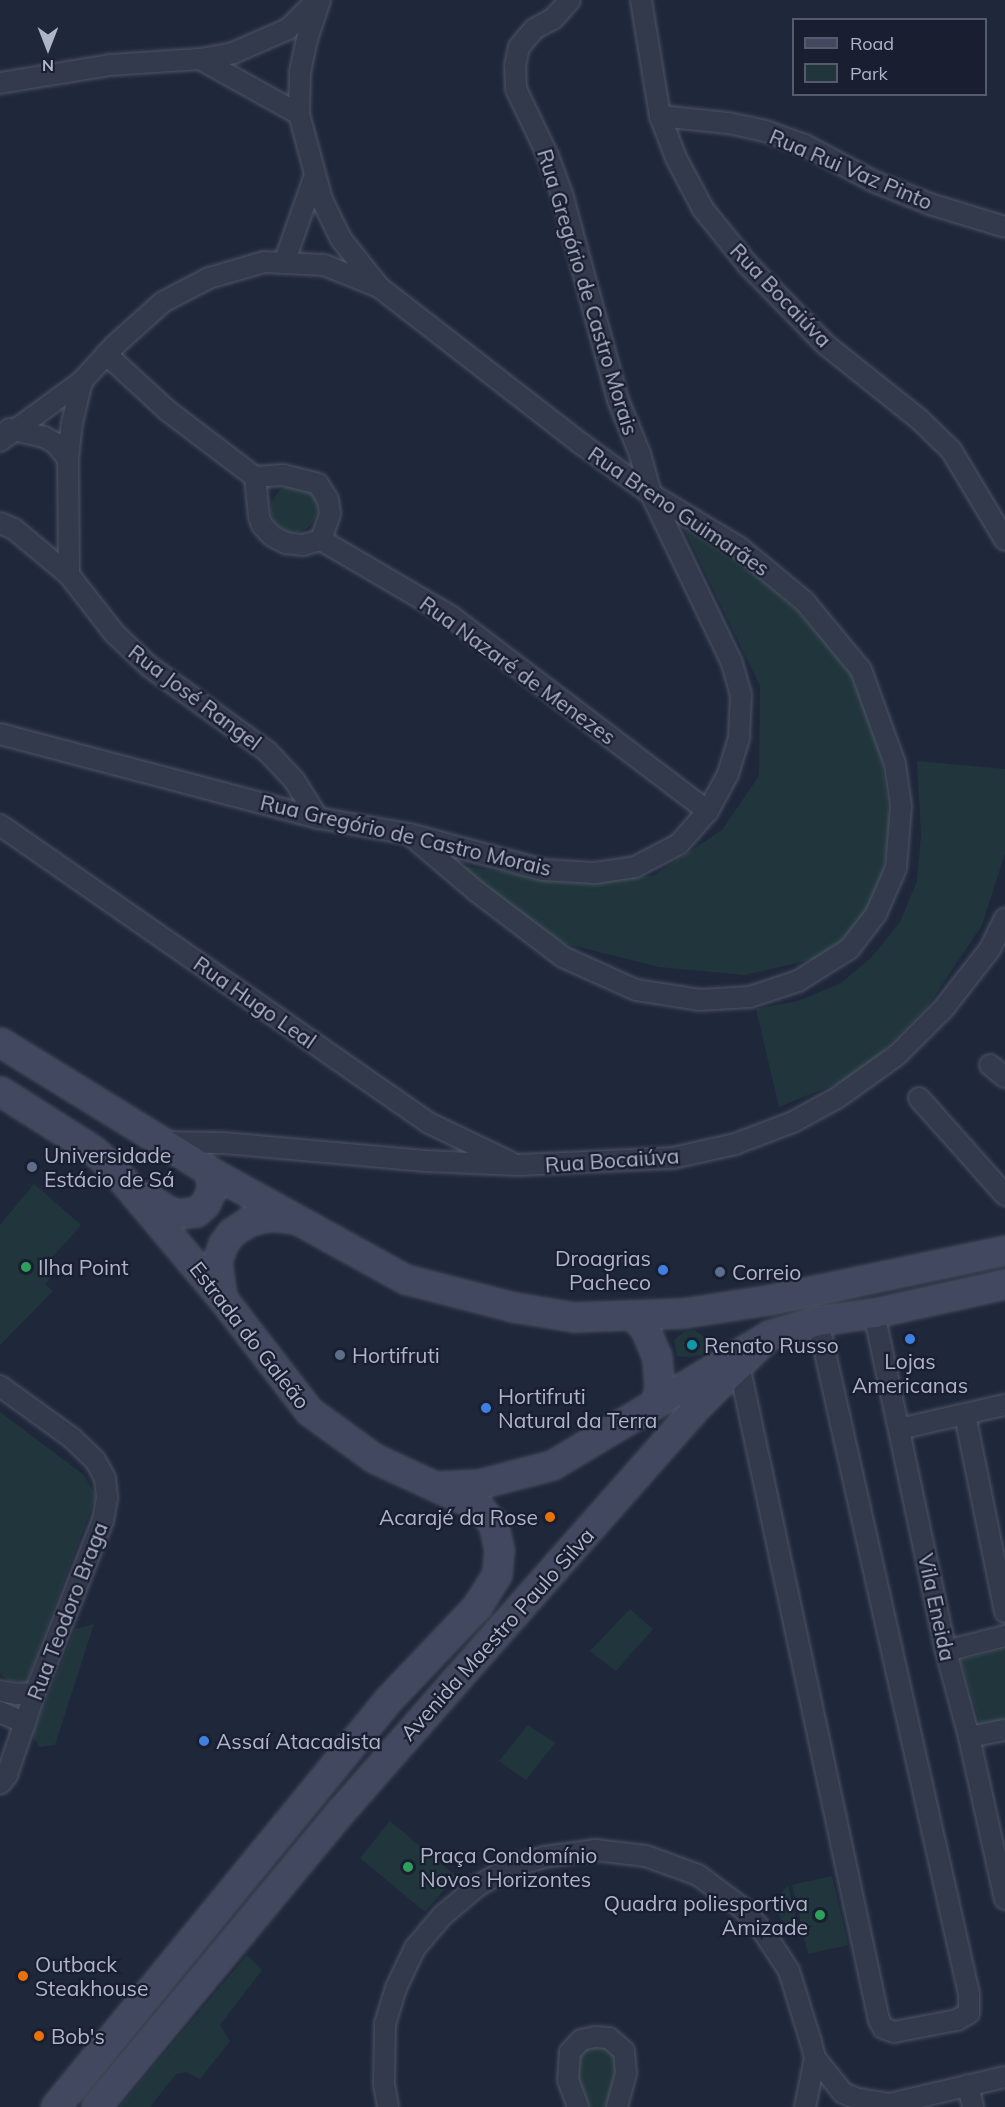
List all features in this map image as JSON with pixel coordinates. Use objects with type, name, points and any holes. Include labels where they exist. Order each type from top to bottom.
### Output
[{"type":"main road","points":[[0,1042],[211,1172],[302,1220],[405,1279],[513,1307],[574,1317],[635,1317],[683,1313],[773,1299],[1005,1250]]},
{"type":"main road","name":"Estrada do Galeão","points":[[0,1091],[93,1150],[112,1167],[222,1298],[309,1411],[374,1458],[437,1486],[479,1484],[552,1465],[770,1335],[818,1321],[874,1313],[1005,1284]]},
{"type":"main road","points":[[112,1167],[162,1209],[173,1214],[184,1215],[196,1212],[205,1204],[211,1191],[211,1172]]},
{"type":"main road","points":[[222,1298],[218,1262],[223,1244],[231,1233],[249,1221],[270,1216],[302,1220]]},
{"type":"main road","points":[[635,1317],[645,1329],[657,1357],[660,1372],[656,1403]]},
{"type":"main road","name":"Avenida Maestro Paulo Silva","points":[[96,2107],[341,1811],[701,1402],[770,1335]]},
{"type":"main road","name":"Avenida Maestro Paulo Silva","points":[[55,2107],[387,1701],[477,1606],[497,1574],[499,1550],[493,1522],[478,1506],[437,1486]]},
{"type":"main road","points":[[341,1811],[395,1734],[399,1721],[393,1707],[387,1701]]},
{"type":"street","name":"Rua Breno Guimarães","points":[[0,83],[110,65],[233,53],[288,29],[318,0]]},
{"type":"street","name":"Rua Breno Guimarães","points":[[318,0],[300,72],[298,114],[322,200],[342,239],[379,287],[583,445],[651,494],[740,548],[805,602],[861,670],[895,764],[901,806],[896,868],[876,914],[849,949],[798,981],[750,997],[700,1000],[636,990],[563,957],[476,891],[409,834]]},
{"type":"street","name":"Rua Gregório de Castro Morais","points":[[0,734],[318,818],[409,834],[543,870],[595,873],[635,867],[679,844],[708,811],[728,774],[739,737],[741,695],[731,661],[651,494],[640,454],[618,400],[563,197],[548,156],[516,89],[515,66],[519,47],[534,29],[553,19],[570,0]]},
{"type":"street","name":"Rua Bocaiúva","points":[[641,0],[660,116],[676,158],[703,209],[733,246],[825,344],[919,418],[951,450],[981,495],[1005,540]]},
{"type":"street","points":[[200,58],[298,114]]},
{"type":"street","name":"Rua Rui Vaz Pinto","points":[[660,116],[728,123],[765,131],[805,145],[875,182],[930,204],[1005,227]]},
{"type":"street","points":[[284,263],[315,175]]},
{"type":"street","points":[[0,441],[8,429],[82,381],[130,329],[163,302],[208,278],[264,262],[284,263],[324,266],[379,287]]},
{"type":"street","points":[[106,354],[168,411],[255,477],[283,475],[318,484],[328,500],[330,514],[321,540],[303,545],[286,543],[272,536],[262,525],[259,517],[255,477]]},
{"type":"street","points":[[69,575],[68,459],[82,381]]},
{"type":"street","points":[[8,429],[44,437],[55,443],[68,459]]},
{"type":"street","name":"Rua José Rangel","points":[[0,523],[14,530],[69,575],[115,634],[150,667],[268,752],[294,780],[318,818]]},
{"type":"street","name":"Rua Nazaré de Menezes","points":[[321,540],[452,617],[708,811]]},
{"type":"street","name":"Rua Hugo Leal","points":[[0,825],[429,1123],[518,1165]]},
{"type":"street","name":"Rua Bocaiúva","points":[[162,1142],[224,1143],[425,1161],[518,1165],[673,1158],[735,1144],[793,1122],[837,1098],[897,1054],[944,1008],[990,949],[1005,918]]},
{"type":"street","points":[[920,1098],[1005,1195]]},
{"type":"street","points":[[425,1161],[435,1140],[429,1123]]},
{"type":"street","name":"Vila Eneida","points":[[874,1313],[946,1651],[969,1737],[1005,1899]]},
{"type":"street","points":[[739,1365],[879,2020],[883,2028],[894,2032],[957,2020],[969,2013],[969,1994],[818,1321]]},
{"type":"street","name":"Rua Teodoro Braga","points":[[0,1386],[72,1438],[95,1460],[105,1478],[107,1498],[103,1520],[4,1779]]},
{"type":"street","points":[[899,1429],[1005,1405]]},
{"type":"street","points":[[965,1415],[1005,1612]]},
{"type":"street","points":[[946,1651],[1005,1636]]},
{"type":"street","points":[[0,1691],[17,1694],[35,1693]]},
{"type":"street","points":[[0,1712],[25,1722]]},
{"type":"street","points":[[969,1737],[1005,1730]]},
{"type":"street","points":[[388,2107],[384,2084],[385,2024],[396,1988],[415,1948],[442,1917],[479,1885],[512,1867],[544,1857],[595,1850],[646,1856],[698,1875],[741,1906],[765,1934],[789,1971],[806,2020],[815,2058],[805,2107]]},
{"type":"street","points":[[578,2107],[568,2080],[570,2052],[581,2040],[595,2037],[609,2038],[624,2051],[626,2073],[617,2107]]},
{"type":"street","points":[[815,2058],[843,2093],[883,2105],[1005,2077]]},
{"type":"street","points":[[968,2085],[973,2107]]},
{"type":"green space","points":[[294,486],[303,487],[310,493],[316,500],[316,518],[310,525],[303,531],[294,532],[285,531],[278,525],[272,518],[271,509],[272,500],[278,493],[285,487]]},
{"type":"green space","points":[[684,529],[727,551],[796,609],[853,674],[880,747],[890,822],[881,885],[860,924],[823,957],[745,975],[659,967],[563,943],[449,864],[561,881],[653,876],[722,830],[759,776],[760,686]]},
{"type":"green space","points":[[917,761],[1005,769],[1005,853],[982,925],[928,1006],[860,1074],[779,1107],[756,1009],[798,1001],[841,983],[871,958],[900,922],[917,881],[921,835]]},
{"type":"green space","name":"Ilha Point","points":[[34,1184],[81,1225],[48,1262],[57,1271],[45,1284],[53,1291],[0,1345],[0,1225]]},
{"type":"green space","points":[[694,1330],[705,1337],[706,1349],[702,1355],[677,1356],[674,1340],[684,1332]]},
{"type":"green space","points":[[0,1412],[84,1475],[96,1496],[26,1683],[8,1680],[0,1674]]},
{"type":"green space","points":[[630,1609],[653,1629],[616,1671],[590,1651]]},
{"type":"green space","points":[[94,1624],[55,1745],[40,1747],[32,1736],[75,1629]]},
{"type":"green space","points":[[1005,1648],[1005,1721],[981,1727],[961,1660]]},
{"type":"green space","points":[[528,1725],[555,1743],[526,1780],[499,1761]]},
{"type":"green space","name":"Praça Condomínio Novos Horizontes","points":[[390,1821],[456,1876],[425,1912],[360,1858]]},
{"type":"green space","name":"Quadra poliesportiva Amizade","points":[[832,1876],[848,1945],[808,1954],[792,1885]]},
{"type":"green space","points":[[788,1885],[800,1938],[781,1919],[774,1903]]},
{"type":"green space","points":[[247,1955],[262,1970],[220,2025],[230,2041],[200,2079],[186,2072],[176,2074],[150,2107],[119,2107]]},
{"type":"green space","points":[[597,2045],[607,2048],[616,2058],[617,2074],[606,2107],[589,2107],[577,2079],[578,2058],[585,2049]]},
{"type":"place","name":"Universidade Estácio de Sá","points":[[32,1167]]},
{"type":"place","name":"Ilha Point","points":[[26,1267]]},
{"type":"place","name":"Droagrias Pacheco","points":[[663,1270]]},
{"type":"place","name":"Correio","points":[[720,1272]]},
{"type":"place","name":"Lojas Americanas","points":[[910,1339]]},
{"type":"place","name":"Renato Russo","points":[[692,1345]]},
{"type":"place","name":"Hortifruti","points":[[340,1355]]},
{"type":"place","name":"Hortifruti Natural da Terra","points":[[486,1408]]},
{"type":"place","name":"Acarajé da Rose","points":[[550,1517]]},
{"type":"place","name":"Assaí Atacadista","points":[[204,1741]]},
{"type":"place","name":"Praça Condomínio Novos Horizontes","points":[[408,1867]]},
{"type":"place","name":"Quadra poliesportiva Amizade","points":[[820,1915]]},
{"type":"place","name":"Outback Steakhouse","points":[[23,1976]]},
{"type":"place","name":"Bob's","points":[[39,2036]]}]
